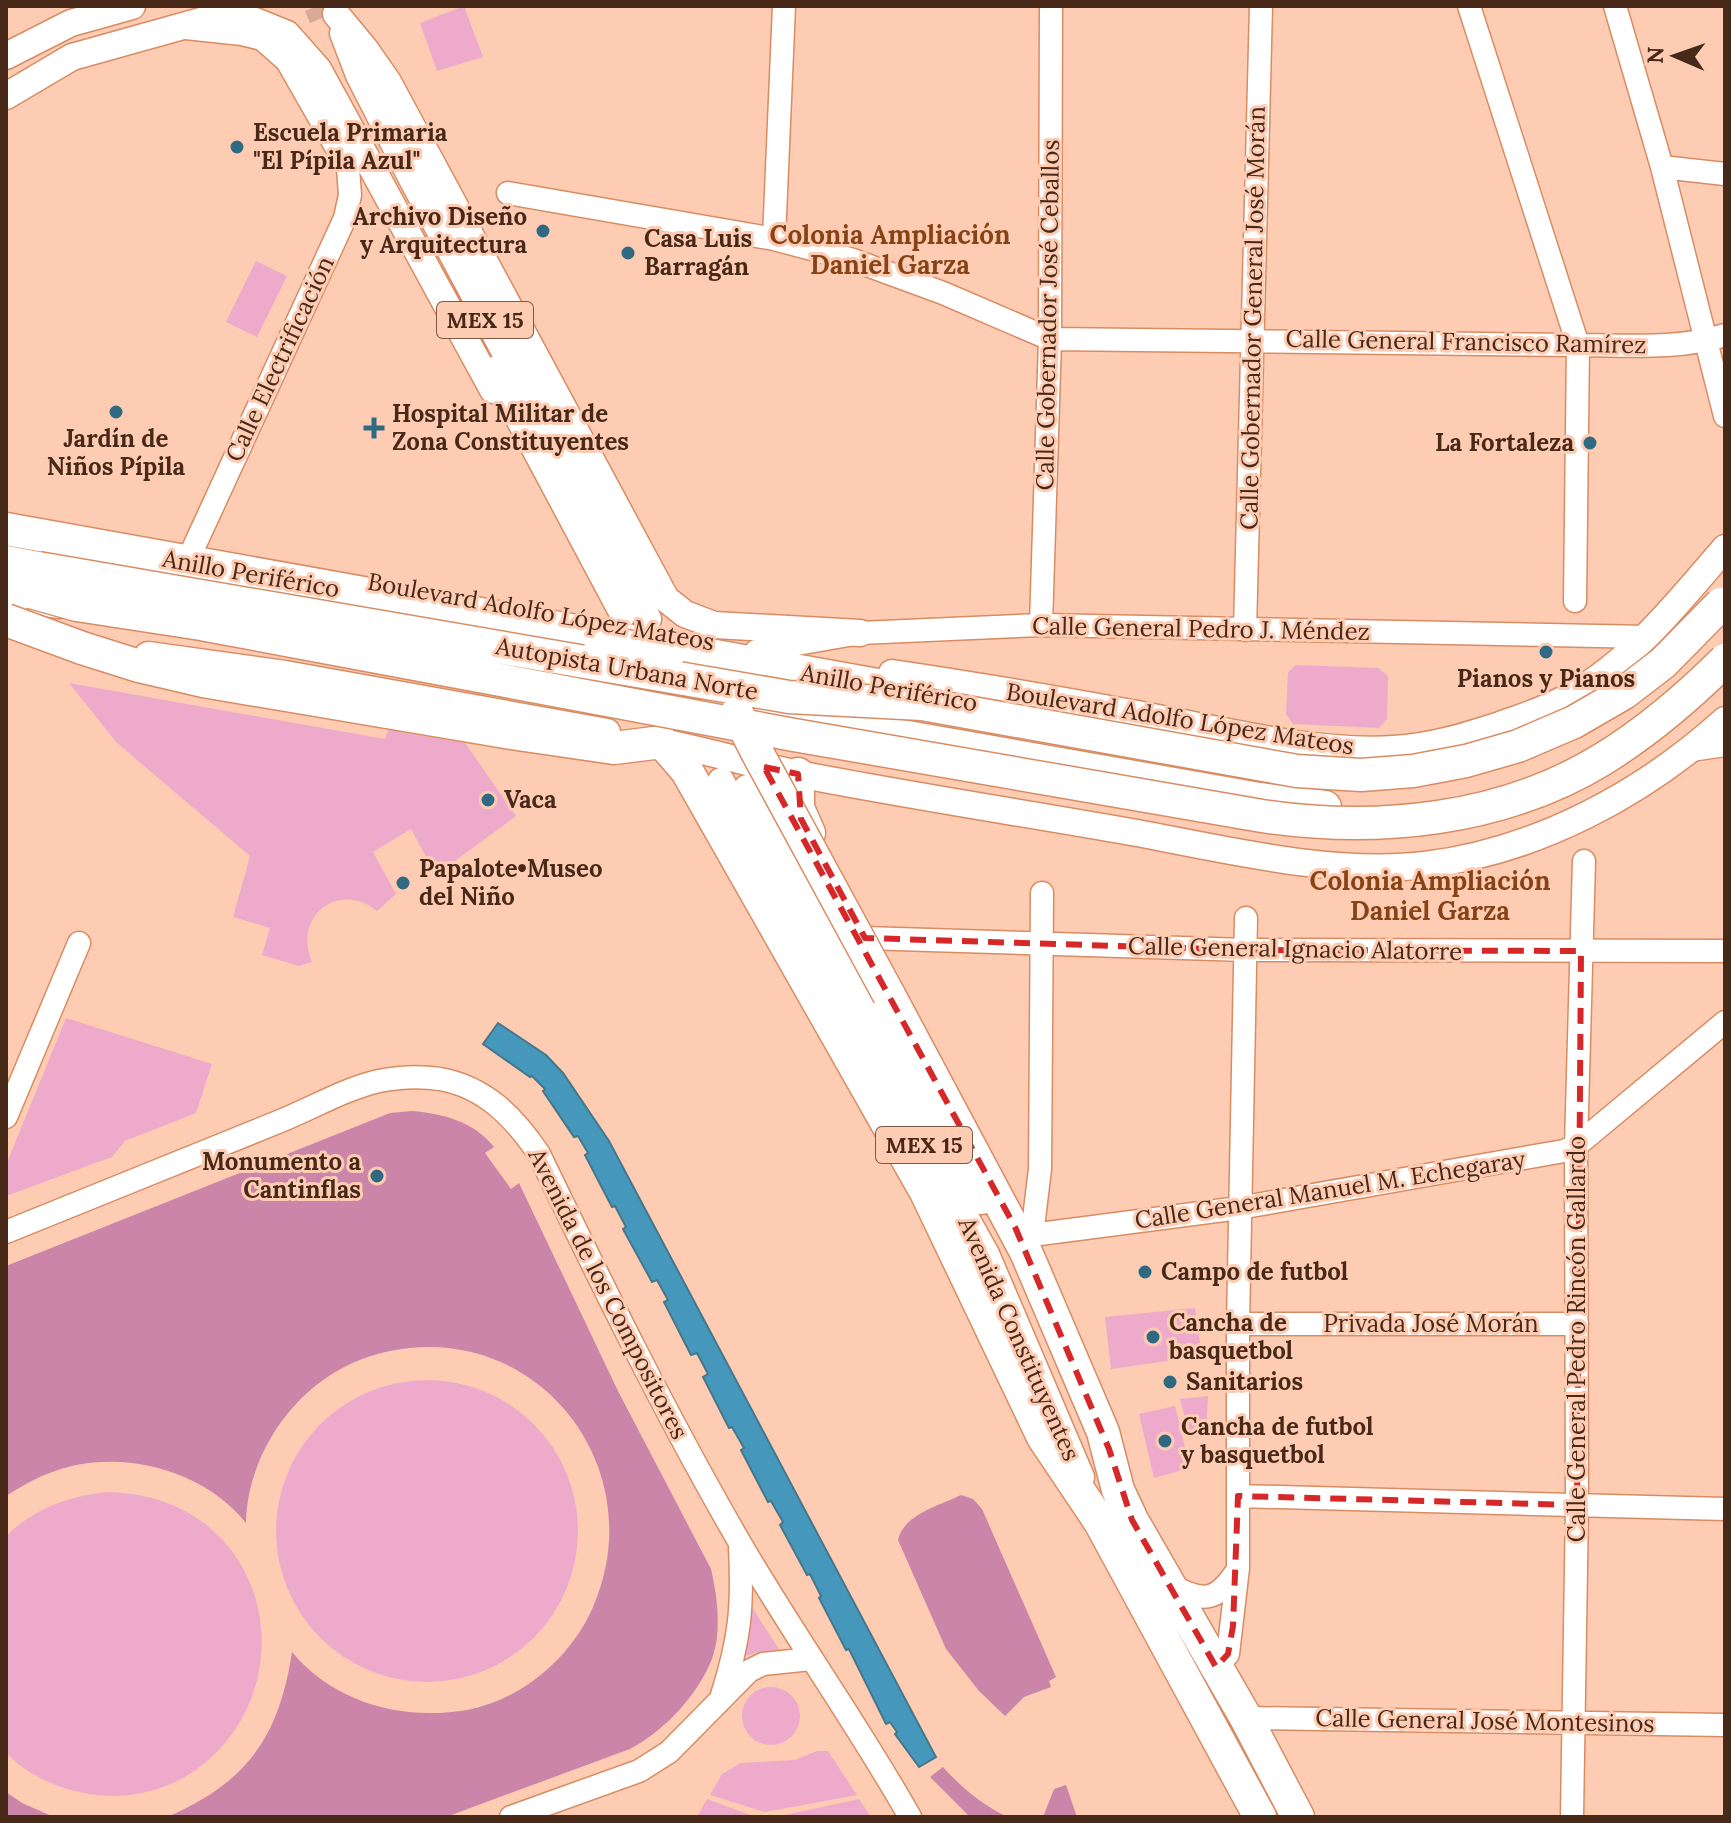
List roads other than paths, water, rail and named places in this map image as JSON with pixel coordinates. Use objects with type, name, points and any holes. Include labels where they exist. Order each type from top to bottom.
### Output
[{"type":"highway","points":[[85,528],[120,541],[179,552],[263,577]]},
{"type":"highway","points":[[6,532],[600,640],[679,658],[701,667],[717,679],[731,698],[758,754],[1024,1238],[1103,1432],[1118,1490]]},
{"type":"highway","name":"Anillo Periférico","points":[[6,532],[1134,732],[1301,760],[1347,764],[1389,763],[1457,753],[1513,737],[1551,721],[1596,697],[1638,669],[1724,596]]},
{"type":"highway","name":"Autopista Urbana Norte","points":[[6,562],[789,697],[922,704],[1297,771],[1350,774],[1413,771],[1466,761],[1518,746],[1574,722],[1624,693],[1663,663],[1724,596]]},
{"type":"highway","name":"Anillo Periférico","points":[[6,591],[327,633],[1259,799],[1354,809],[1441,802],[1523,780],[1564,765],[1612,742],[1653,714],[1725,651]]},
{"type":"highway","name":"Autopista Urbana Norte","points":[[6,591],[201,624],[794,735],[1262,816],[1330,823],[1363,824],[1435,818],[1471,811],[1533,792],[1600,761],[1623,746],[1669,711],[1725,660]]},
{"type":"highway","points":[[6,620],[82,648],[175,675],[614,748],[662,742],[687,771],[926,1192],[1043,1437],[1100,1522]]},
{"type":"highway","points":[[798,774],[796,798],[801,819],[1024,1238],[1118,1445],[1132,1520]]},
{"type":"highway","name":"Avenida Constituyentes","points":[[1118,1490],[1298,1817]]},
{"type":"highway","name":"Avenida Constituyentes","points":[[1100,1522],[1260,1817]]},
{"type":"main road","points":[[6,56],[71,23],[132,6]]},
{"type":"main road","points":[[6,96],[72,57],[254,6]]},
{"type":"main road","points":[[218,16],[255,21],[287,34],[318,69],[507,414],[539,459]]},
{"type":"main road","points":[[329,16],[365,49],[388,82],[666,599],[685,614],[714,625],[860,633]]},
{"type":"main road","name":"MEX 15","points":[[329,16],[636,616],[539,459],[347,81],[329,16]]},
{"type":"main road","name":"Boulevard Adolfo López Mateos","points":[[6,513],[756,651],[1040,696],[1277,740],[1343,748],[1394,749],[1461,738],[1546,708],[1574,694],[1647,637],[1725,548]]},
{"type":"main road","points":[[6,635],[285,674],[662,742],[798,774],[1255,855],[1390,867],[1461,859],[1552,831],[1596,811],[1641,785],[1691,750],[1725,720]]},
{"type":"main road","name":"Avenida Constituyentes","points":[[721,781],[986,1254],[1100,1522]]},
{"type":"main road","name":"Avenida Constituyentes","points":[[747,788],[837,953],[901,1057],[1007,1245],[1118,1490]]},
{"type":"street","points":[[774,239],[784,6]]},
{"type":"street","name":"Calle Gobernador José Ceballos","points":[[1041,625],[1050,339],[1051,6]]},
{"type":"street","name":"Calle Gobernador General José Morán","points":[[1245,630],[1261,6]]},
{"type":"street","points":[[1469,6],[1578,345],[1575,601]]},
{"type":"street","points":[[1615,6],[1716,338],[1725,416]]},
{"type":"street","name":"Calle Electrificación","points":[[177,27],[262,39],[287,61],[348,168],[350,195],[345,218],[193,549]]},
{"type":"street","points":[[1662,167],[1725,174]]},
{"type":"street","name":"Calle General Francisco Ramírez","points":[[508,193],[774,239],[853,260],[943,293],[1050,339],[1578,345],[1716,338]]},
{"type":"street","name":"Calle General Pedro J. Méndez","points":[[756,651],[860,633],[1041,625],[1647,637]]},
{"type":"street","points":[[1691,750],[1725,745]]},
{"type":"street","name":"Calle General Pedro Rincón Gallardo","points":[[1572,1817],[1577,1505],[1576,1146],[1584,861]]},
{"type":"street","points":[[1024,1238],[1040,1169],[1042,893]]},
{"type":"street","points":[[1216,1667],[1228,1654],[1238,1568],[1239,1208],[1246,918]]},
{"type":"street","name":"Calle General Ignacio Alatorre","points":[[865,938],[1246,950],[1725,951]]},
{"type":"street","points":[[6,1117],[79,943]]},
{"type":"street","name":"Calle General Manuel M. Echegaray","points":[[1024,1238],[1239,1208],[1550,1156],[1576,1146],[1725,1022]]},
{"type":"street","name":"Avenida de los Compositores","points":[[6,1232],[362,1086],[412,1077],[440,1079],[481,1094],[511,1117],[539,1154],[664,1407],[740,1544],[811,1659],[875,1754],[910,1817]]},
{"type":"street","name":"Privada José Morán","points":[[1238,1324],[1577,1324]]},
{"type":"street","points":[[1238,1496],[1725,1509]]},
{"type":"street","points":[[720,1700],[736,1650],[740,1621],[743,1594],[740,1544]]},
{"type":"street","points":[[1168,1584],[1194,1597],[1213,1596],[1226,1588],[1238,1568]]},
{"type":"street","points":[[511,1817],[639,1771],[656,1762],[702,1721],[749,1671],[763,1664],[811,1659]]},
{"type":"street","name":"Calle General José Montesinos","points":[[1246,1718],[1725,1725]]},
{"type":"water","points":[[498,1023],[546,1055],[563,1073],[609,1141],[936,1757],[919,1767],[890,1722],[886,1724],[849,1649],[846,1650],[810,1574],[807,1575],[780,1525],[783,1522],[771,1501],[768,1502],[741,1450],[744,1448],[732,1427],[729,1428],[703,1377],[708,1374],[697,1353],[691,1355],[664,1302],[668,1300],[657,1280],[652,1282],[578,1136],[574,1137],[543,1091],[545,1089],[532,1076],[483,1044]]},
{"type":"tunnel","points":[[317,6],[322,18]]},
{"type":"place","name":"Escuela Primaria \"El Pípila Azul\"","points":[[237,147]]},
{"type":"place","name":"Archivo Diseño y Arquitectura","points":[[543,231]]},
{"type":"place","name":"Casa Luis Barragán","points":[[628,253]]},
{"type":"place","name":"Jardín de Niños Pípila","points":[[116,412]]},
{"type":"place","name":"Hospital Militar de Zona Constituyentes","points":[[374,428]]},
{"type":"place","name":"La Fortaleza","points":[[1590,443]]},
{"type":"place","name":"Pianos y Pianos","points":[[1546,652]]},
{"type":"place","name":"Vaca","points":[[488,800]]},
{"type":"place","name":"Papalote•Museo del Niño","points":[[403,883]]},
{"type":"place","name":"Monumento a Cantinflas","points":[[377,1176]]},
{"type":"place","name":"Campo de futbol","points":[[1145,1272]]},
{"type":"place","name":"Cancha de basquetbol","points":[[1153,1337]]},
{"type":"place","name":"Sanitarios","points":[[1170,1382]]},
{"type":"place","name":"Cancha de futbol y basquetbol","points":[[1165,1441]]},
{"type":"district","name":"Colonia Ampliación Daniel Garza","points":[[890,250]]},
{"type":"district","name":"Colonia Ampliación Daniel Garza","points":[[1430,896]]}]
